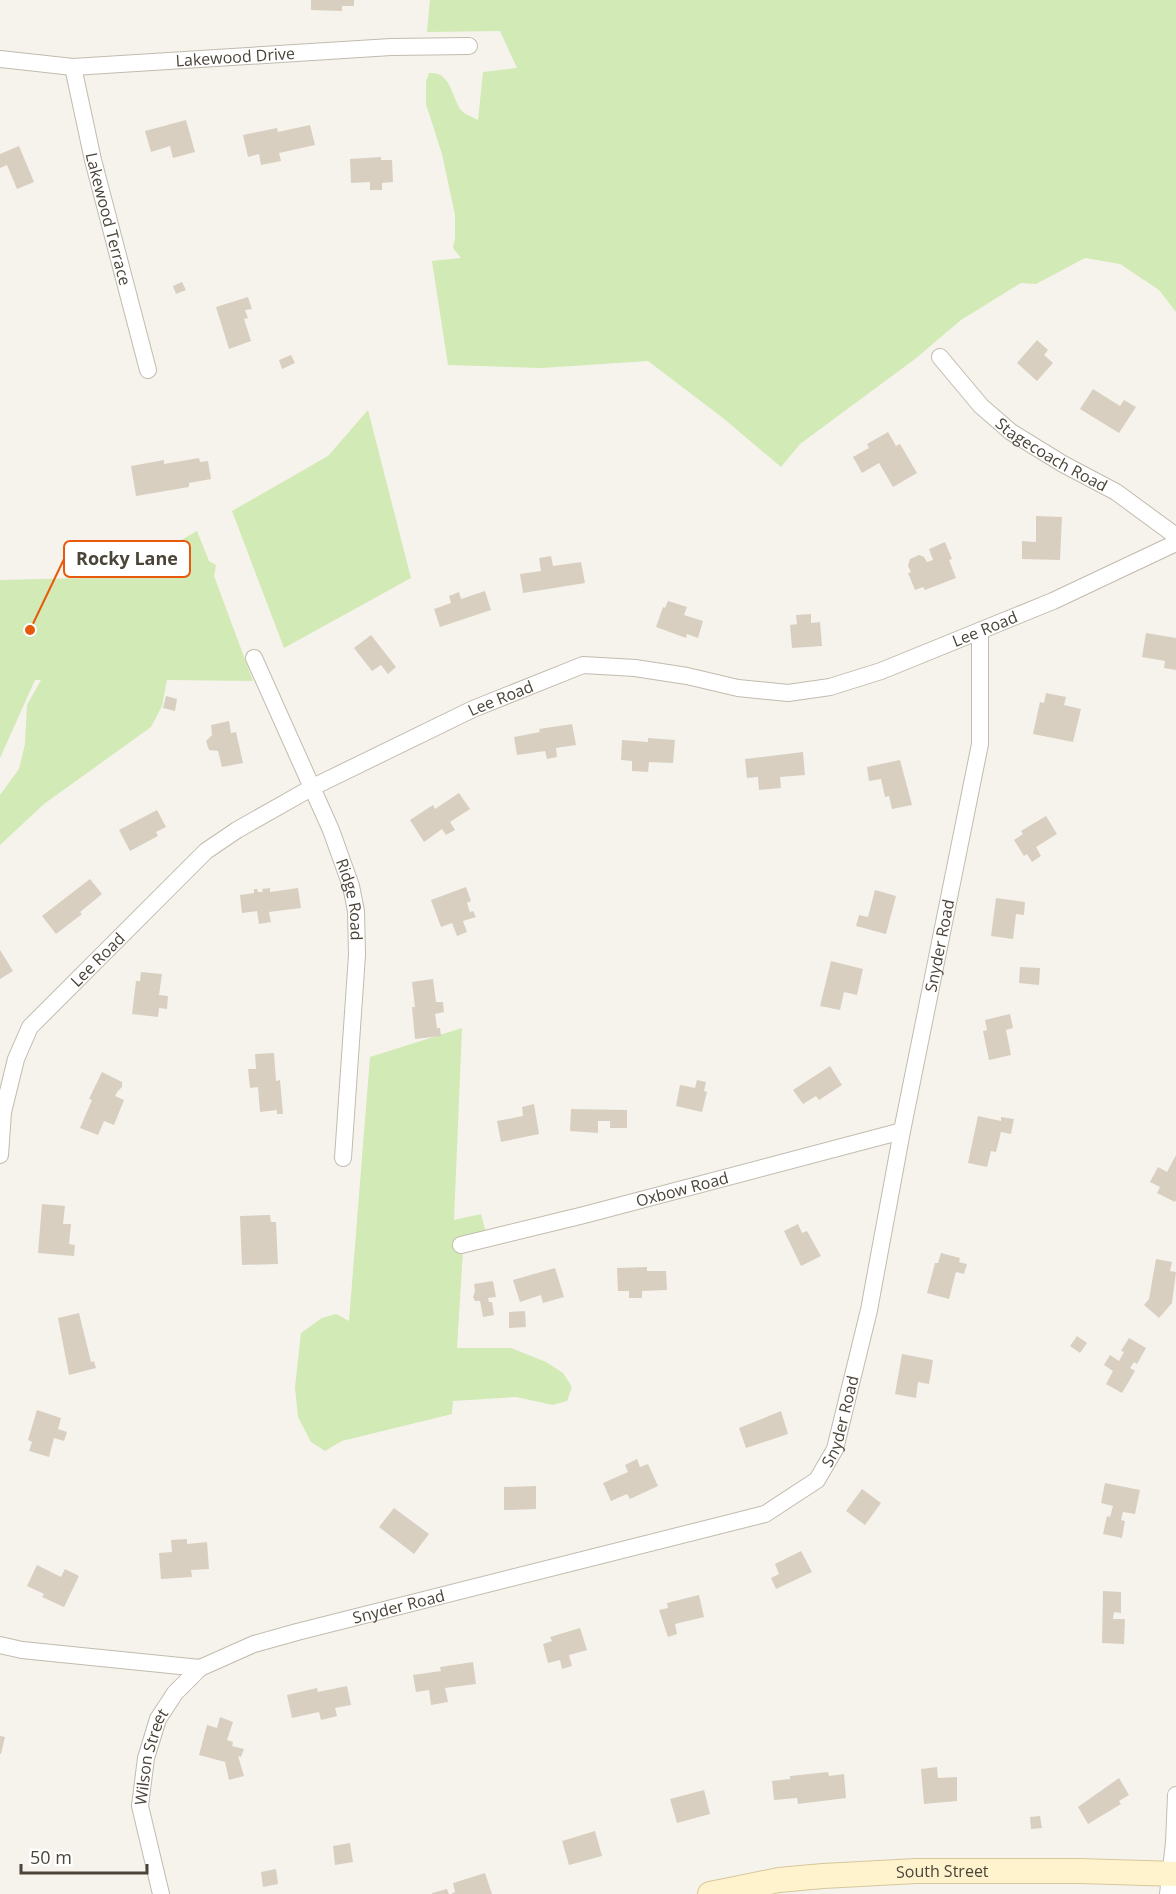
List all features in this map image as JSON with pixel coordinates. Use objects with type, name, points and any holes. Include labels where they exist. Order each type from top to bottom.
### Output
[{"type":"main road","name":"South Street","points":[[710,1894],[779,1880],[916,1871],[1080,1871],[1172,1880]]},
{"type":"street","name":"Lakewood Drive","points":[[0,59],[73,67],[391,47],[470,46]]},
{"type":"street","name":"Lakewood Terrace","points":[[73,67],[93,160],[148,370]]},
{"type":"street","name":"Stagecoach Road","points":[[939,357],[981,406],[1011,432],[1063,464],[1116,492],[1176,536]]},
{"type":"street","name":"Lee Road","points":[[0,1155],[3,1112],[15,1059],[30,1027],[206,851],[237,830],[313,787],[473,709],[583,665],[635,668],[687,676],[738,688],[788,693],[830,687],[881,671],[1053,601],[1176,543]]},
{"type":"street","name":"Snyder Road","points":[[0,1645],[22,1650],[200,1668],[254,1644],[286,1635],[765,1514],[817,1480],[835,1449],[869,1310],[902,1131],[980,744],[980,631]]},
{"type":"street","name":"Ridge Road","points":[[254,658],[313,787],[344,863],[356,911],[357,955],[343,1158]]},
{"type":"street","name":"Oxbow Road","points":[[461,1245],[902,1131]]},
{"type":"street","name":"Wilson Street","points":[[161,1894],[140,1806],[147,1758],[158,1719],[175,1693],[200,1668]]},
{"type":"street","points":[[1172,1880],[1176,1795]]},
{"type":"green space","points":[[430,0],[1176,0],[1176,312],[1159,290],[1120,264],[1085,258],[1036,284],[1021,283],[961,320],[915,359],[800,444],[781,467],[723,418],[648,361],[542,368],[448,365],[432,261],[461,258],[453,248],[455,215],[442,154],[426,104],[426,82],[429,73],[442,76],[450,85],[461,110],[478,120],[483,72],[517,68],[500,31],[427,32]]},
{"type":"green space","points":[[368,410],[411,578],[284,648],[232,511],[328,456]]},
{"type":"green space","points":[[197,531],[209,561],[216,565],[214,576],[253,681],[167,680],[162,706],[151,727],[44,804],[0,845],[0,795],[19,769],[25,744],[27,705],[41,680],[35,680],[0,758],[0,580],[85,578],[125,572]]},
{"type":"green space","points":[[462,1028],[454,1220],[481,1214],[489,1244],[463,1250],[457,1348],[511,1348],[546,1362],[563,1373],[572,1387],[567,1401],[553,1405],[516,1397],[453,1401],[452,1414],[342,1441],[325,1451],[311,1442],[298,1417],[295,1387],[301,1333],[322,1318],[336,1314],[349,1321],[370,1057]]},
{"type":"building","points":[[311,0],[354,0],[354,6],[342,6],[342,11],[311,10]]},
{"type":"building","points":[[186,120],[195,152],[173,158],[170,146],[151,152],[145,131]]},
{"type":"building","points":[[310,125],[315,145],[279,153],[281,161],[261,165],[259,154],[248,157],[243,135],[277,128],[278,132]]},
{"type":"building","points":[[19,146],[34,182],[17,189],[7,165],[0,168],[0,154]]},
{"type":"building","points":[[381,157],[381,160],[392,160],[393,182],[382,183],[382,190],[370,190],[370,182],[351,183],[350,159]]},
{"type":"building","points":[[182,282],[186,290],[176,294],[173,286]]},
{"type":"building","points":[[248,297],[252,309],[245,310],[248,318],[244,319],[251,341],[229,349],[216,307]]},
{"type":"building","points":[[1037,340],[1048,350],[1044,355],[1053,363],[1037,381],[1017,363]]},
{"type":"building","points":[[291,355],[295,363],[282,369],[279,360]]},
{"type":"building","points":[[1093,389],[1120,406],[1124,400],[1136,407],[1119,433],[1080,409]]},
{"type":"building","points":[[888,432],[896,446],[900,444],[917,473],[893,487],[879,463],[862,473],[853,457],[869,448],[867,444]]},
{"type":"building","points":[[199,458],[200,462],[208,461],[211,479],[189,483],[189,487],[136,496],[131,466],[164,460],[164,464]]},
{"type":"building","points":[[1036,516],[1062,517],[1060,560],[1022,559],[1022,541],[1036,542]]},
{"type":"building","points":[[945,542],[956,578],[925,590],[923,587],[915,590],[908,573],[911,572],[908,566],[910,559],[919,555],[927,562],[933,560],[929,549]]},
{"type":"building","points":[[551,556],[553,566],[581,562],[585,583],[523,593],[520,574],[541,571],[539,558]]},
{"type":"building","points":[[485,591],[491,610],[440,627],[434,609],[451,603],[449,596],[459,592],[461,599]]},
{"type":"building","points":[[668,601],[687,607],[684,615],[703,621],[698,638],[687,634],[686,638],[656,627],[663,607],[665,608]]},
{"type":"building","points":[[811,614],[811,623],[820,622],[822,646],[792,648],[790,625],[797,624],[796,615]]},
{"type":"building","points":[[1146,633],[1176,638],[1176,670],[1164,668],[1165,661],[1142,657]]},
{"type":"building","points":[[371,635],[396,667],[388,674],[381,665],[372,671],[354,648]]},
{"type":"building","points":[[1046,693],[1066,697],[1064,705],[1081,709],[1073,742],[1033,734],[1040,702],[1044,703]]},
{"type":"building","points":[[166,696],[177,699],[175,711],[163,708]]},
{"type":"building","points":[[229,721],[231,733],[236,732],[243,763],[222,767],[218,751],[209,750],[206,741],[212,735],[211,725]]},
{"type":"building","points":[[572,724],[576,745],[556,748],[557,757],[547,759],[545,751],[517,755],[514,737],[540,732],[539,729]]},
{"type":"building","points":[[648,738],[675,740],[673,763],[649,762],[648,772],[632,771],[632,761],[621,760],[622,740],[648,742]]},
{"type":"building","points":[[803,752],[805,775],[780,777],[781,788],[759,790],[758,777],[747,778],[745,759]]},
{"type":"building","points":[[900,760],[912,805],[892,809],[889,796],[885,797],[881,779],[869,781],[867,767]]},
{"type":"building","points":[[459,793],[470,809],[450,822],[455,830],[446,835],[442,829],[424,842],[410,820],[433,805],[435,809]]},
{"type":"building","points":[[157,810],[166,827],[156,832],[158,836],[130,851],[119,830]]},
{"type":"building","points":[[1046,816],[1057,834],[1036,847],[1041,856],[1032,862],[1027,854],[1024,856],[1014,840],[1023,834],[1021,831]]},
{"type":"building","points":[[90,879],[102,894],[80,912],[82,914],[56,934],[42,916]]},
{"type":"building","points":[[466,887],[471,901],[467,903],[470,912],[473,911],[476,917],[463,921],[467,932],[457,936],[452,923],[441,927],[431,900]]},
{"type":"building","points":[[270,888],[270,892],[298,888],[301,908],[269,912],[271,922],[259,924],[257,911],[242,913],[240,895],[254,893],[254,889],[263,892],[262,889]]},
{"type":"building","points":[[875,890],[896,896],[886,934],[856,926],[859,915],[868,917]]},
{"type":"building","points":[[996,898],[1025,902],[1024,915],[1016,914],[1013,939],[991,936]]},
{"type":"building","points":[[0,950],[13,971],[0,979]]},
{"type":"building","points":[[831,961],[863,969],[857,995],[844,992],[840,1010],[820,1006]]},
{"type":"building","points":[[1020,967],[1040,968],[1039,985],[1019,983]]},
{"type":"building","points":[[141,972],[162,974],[159,995],[168,996],[167,1009],[159,1008],[158,1017],[132,1014],[136,981],[140,981]]},
{"type":"building","points":[[433,979],[436,1002],[443,1002],[444,1012],[435,1014],[441,1036],[415,1039],[412,982]]},
{"type":"building","points":[[1010,1014],[1013,1028],[1006,1030],[1011,1055],[989,1060],[983,1031],[987,1030],[985,1020]]},
{"type":"building","points":[[274,1053],[276,1081],[280,1080],[283,1114],[277,1114],[277,1110],[260,1112],[258,1087],[250,1088],[248,1069],[256,1069],[255,1054]]},
{"type":"building","points":[[830,1066],[842,1085],[819,1100],[816,1096],[803,1104],[793,1090]]},
{"type":"building","points":[[102,1072],[122,1082],[122,1087],[115,1096],[124,1100],[114,1125],[104,1121],[98,1135],[80,1128],[92,1100],[89,1099]]},
{"type":"building","points":[[697,1080],[706,1082],[704,1091],[707,1092],[702,1112],[676,1106],[680,1085],[695,1088]]},
{"type":"building","points":[[534,1104],[539,1134],[501,1142],[497,1121],[523,1116],[522,1107]]},
{"type":"building","points":[[571,1109],[627,1110],[627,1128],[610,1128],[610,1121],[598,1121],[598,1133],[570,1131]]},
{"type":"building","points":[[978,1116],[1001,1121],[1001,1117],[1014,1119],[1011,1134],[1001,1132],[996,1152],[991,1151],[987,1167],[968,1163]]},
{"type":"building","points":[[1176,1155],[1175,1202],[1157,1193],[1160,1187],[1150,1182],[1158,1167],[1167,1172]]},
{"type":"building","points":[[42,1204],[65,1206],[63,1224],[71,1224],[69,1244],[75,1245],[74,1256],[38,1253]]},
{"type":"building","points":[[270,1215],[271,1222],[276,1222],[278,1264],[242,1265],[240,1216]]},
{"type":"building","points":[[798,1224],[802,1233],[807,1231],[821,1256],[801,1266],[784,1231]]},
{"type":"building","points":[[941,1253],[960,1258],[959,1262],[967,1264],[964,1274],[956,1272],[949,1299],[927,1293],[935,1263],[938,1263]]},
{"type":"building","points":[[1156,1259],[1172,1262],[1170,1271],[1176,1272],[1172,1303],[1159,1318],[1144,1305],[1149,1299]]},
{"type":"building","points":[[647,1267],[647,1271],[666,1271],[667,1290],[642,1291],[642,1298],[629,1298],[629,1291],[618,1291],[617,1268]]},
{"type":"building","points":[[555,1268],[564,1297],[543,1303],[541,1295],[520,1302],[513,1280]]},
{"type":"building","points":[[493,1281],[496,1297],[488,1298],[489,1302],[492,1302],[494,1315],[483,1317],[480,1301],[475,1301],[473,1297],[474,1284]]},
{"type":"building","points":[[525,1311],[526,1327],[509,1328],[509,1312]]},
{"type":"building","points":[[79,1313],[91,1362],[94,1361],[96,1368],[69,1375],[58,1318]]},
{"type":"building","points":[[1077,1336],[1087,1343],[1080,1353],[1070,1346]]},
{"type":"building","points":[[1129,1338],[1146,1348],[1137,1364],[1134,1362],[1130,1368],[1135,1371],[1122,1393],[1106,1384],[1113,1371],[1104,1365],[1110,1355],[1119,1361],[1124,1352],[1121,1351]]},
{"type":"building","points":[[902,1354],[933,1360],[929,1384],[918,1382],[916,1398],[895,1394]]},
{"type":"building","points":[[37,1410],[61,1418],[58,1429],[67,1432],[64,1441],[54,1438],[49,1457],[29,1451],[32,1442],[28,1440]]},
{"type":"building","points":[[781,1411],[788,1434],[746,1448],[739,1428]]},
{"type":"building","points":[[637,1459],[640,1467],[648,1464],[658,1486],[630,1499],[627,1494],[611,1501],[603,1483],[628,1472],[625,1465]]},
{"type":"building","points":[[1105,1483],[1140,1490],[1135,1514],[1123,1512],[1121,1520],[1125,1521],[1122,1538],[1103,1534],[1107,1516],[1110,1517],[1113,1506],[1101,1503]]},
{"type":"building","points":[[536,1486],[536,1509],[504,1510],[504,1487]]},
{"type":"building","points":[[862,1489],[881,1503],[865,1525],[846,1511]]},
{"type":"building","points":[[394,1508],[429,1534],[414,1554],[379,1527]]},
{"type":"building","points":[[187,1539],[187,1544],[207,1542],[209,1569],[191,1570],[192,1577],[161,1579],[159,1553],[172,1552],[171,1540]]},
{"type":"building","points":[[801,1551],[812,1572],[776,1589],[771,1578],[779,1574],[775,1564]]},
{"type":"building","points":[[37,1565],[61,1577],[65,1569],[79,1576],[64,1607],[42,1597],[44,1594],[27,1586]]},
{"type":"building","points":[[1103,1591],[1121,1592],[1121,1613],[1114,1612],[1113,1619],[1125,1619],[1124,1644],[1102,1643]]},
{"type":"building","points":[[699,1595],[704,1617],[675,1624],[677,1634],[668,1637],[659,1610],[668,1608],[667,1603]]},
{"type":"building","points":[[580,1628],[587,1650],[569,1655],[572,1666],[562,1669],[560,1660],[548,1663],[543,1644],[552,1641],[550,1637]]},
{"type":"building","points":[[473,1662],[476,1684],[445,1688],[448,1702],[431,1705],[429,1690],[416,1692],[413,1675],[441,1671],[440,1667]]},
{"type":"building","points":[[347,1686],[351,1705],[335,1708],[337,1716],[321,1720],[319,1712],[292,1718],[287,1695],[317,1688],[318,1692]]},
{"type":"building","points":[[220,1717],[233,1722],[227,1740],[233,1742],[232,1746],[244,1749],[241,1757],[238,1756],[244,1776],[229,1780],[225,1762],[199,1755],[207,1725],[217,1728]]},
{"type":"building","points":[[0,1736],[5,1737],[1,1754],[0,1754]]},
{"type":"building","points":[[937,1767],[938,1778],[957,1777],[957,1801],[924,1804],[921,1769]]},
{"type":"building","points":[[828,1772],[829,1776],[844,1774],[846,1798],[798,1804],[797,1798],[774,1800],[772,1781],[790,1779],[790,1776]]},
{"type":"building","points":[[1119,1778],[1129,1795],[1119,1801],[1121,1804],[1088,1824],[1078,1807]]},
{"type":"building","points":[[704,1790],[710,1814],[677,1823],[670,1799]]},
{"type":"building","points":[[1040,1816],[1042,1828],[1031,1829],[1030,1817]]},
{"type":"building","points":[[595,1831],[602,1856],[569,1865],[562,1841]]},
{"type":"building","points":[[350,1843],[353,1862],[335,1865],[333,1846]]},
{"type":"building","points":[[276,1869],[278,1884],[263,1887],[261,1872]]},
{"type":"building","points":[[485,1873],[492,1894],[451,1894],[455,1892],[453,1883]]},
{"type":"building","points":[[447,1889],[449,1894],[432,1894],[432,1893]]},
{"type":"place","name":"Rocky Lane","points":[[30,630]]}]
